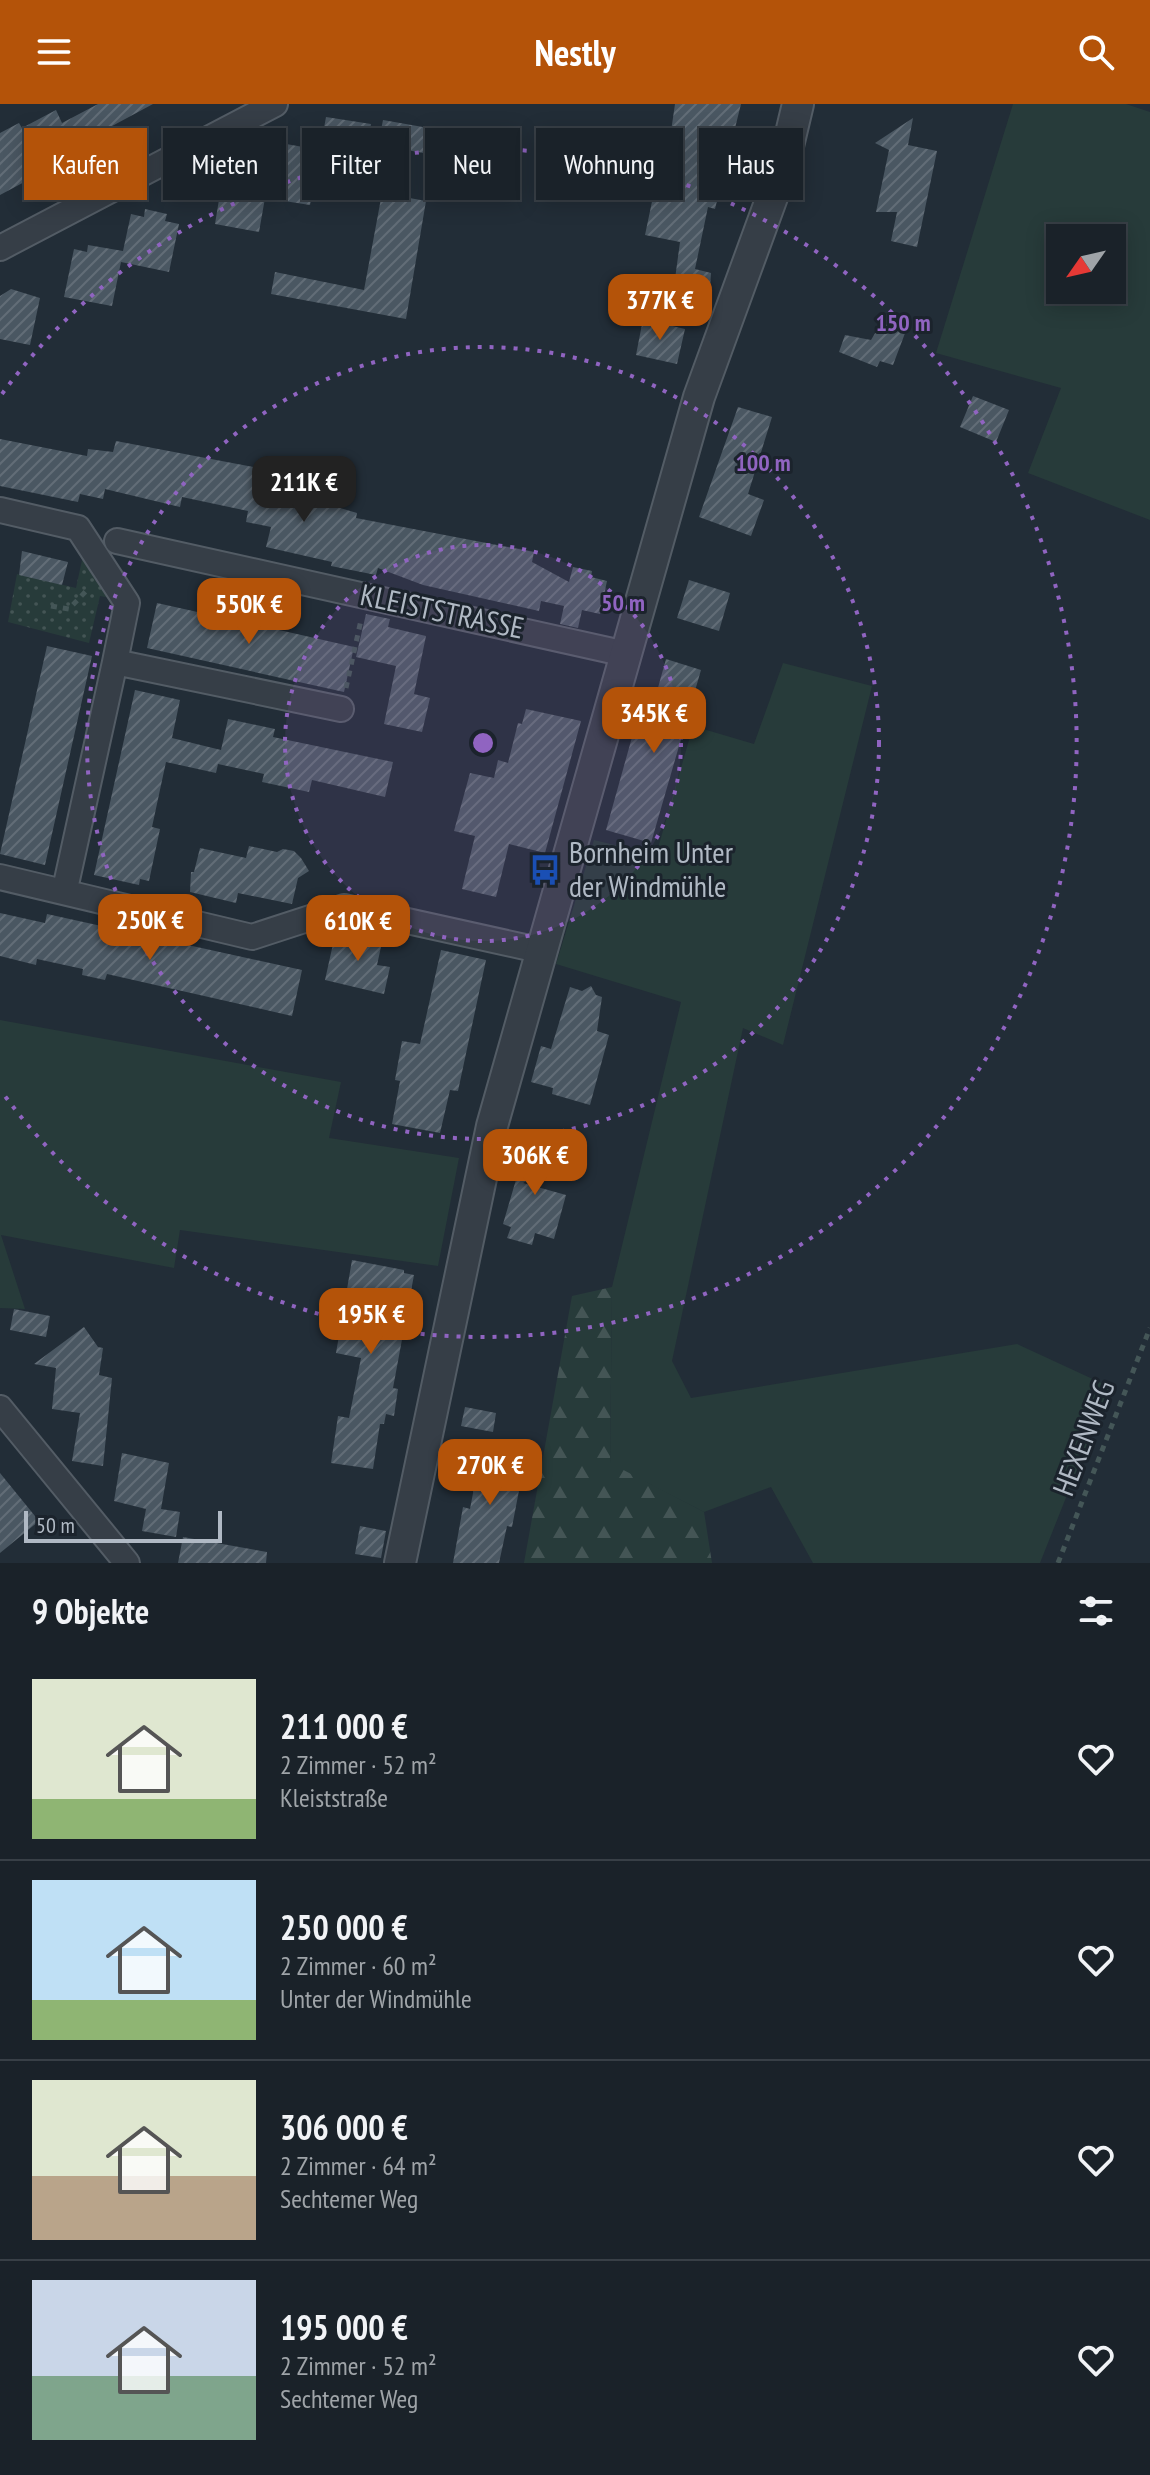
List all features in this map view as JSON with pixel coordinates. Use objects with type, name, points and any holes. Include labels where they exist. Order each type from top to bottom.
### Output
[{"type":"street","points":[[0,248],[275,104]]},
{"type":"street","points":[[400,1563],[492,1126],[699,397],[783,167],[798,104]]},
{"type":"street","points":[[0,510],[78,528],[127,603],[65,889]]},
{"type":"street","name":"KLEISTSTRASSE","points":[[117,541],[626,654]]},
{"type":"street","points":[[115,662],[341,709]]},
{"type":"street","points":[[0,877],[65,889],[252,937],[344,907],[543,951]]},
{"type":"street","points":[[0,1408],[127,1563]]},
{"type":"path","points":[[51,606],[69,609],[82,594],[108,574]]},
{"type":"path","points":[[341,709],[363,610]]},
{"type":"path","name":"HEXENWEG","points":[[1058,1563],[1150,1328]]},
{"type":"green space","points":[[1013,104],[1126,104],[1150,112],[1150,520],[1028,473],[1061,388],[936,353]]},
{"type":"green space","points":[[84,551],[117,599],[100,596],[89,643],[8,622],[17,574],[76,588]]},
{"type":"green space","points":[[783,663],[872,686],[783,1045],[743,1028],[672,1361],[691,1398],[1017,1344],[1110,1387],[1040,1563],[813,1563],[771,1487],[704,1512],[610,1464],[612,1287],[681,1002],[556,964],[594,840],[656,855],[693,726],[754,744]]},
{"type":"green space","points":[[0,1020],[341,1082],[329,1138],[459,1158],[438,1266],[180,1230],[174,1268],[1,1235],[25,1309],[0,1308]]},
{"type":"green space","points":[[612,1287],[610,1463],[704,1512],[712,1563],[524,1563],[572,1296]]},
{"type":"building","points":[[98,104],[153,104],[108,128],[24,128],[24,182],[0,195],[0,133],[19,123],[22,128],[56,110],[62,123]]},
{"type":"building","points":[[675,104],[741,104],[735,128],[699,128],[699,200],[717,200],[715,209],[708,207],[695,269],[711,273],[710,288],[706,298],[693,295],[691,305],[672,301],[680,242],[645,235],[652,200],[683,200],[683,128],[671,128]]},
{"type":"building","points":[[326,117],[371,124],[370,128],[324,128]]},
{"type":"building","points":[[913,118],[908,145],[937,151],[917,247],[891,241],[897,212],[876,212],[889,150],[875,143]]},
{"type":"building","points":[[383,120],[429,128],[425,128],[425,153],[409,150],[409,128],[381,128]]},
{"type":"building","points":[[286,144],[302,147],[302,200],[311,200],[310,205],[278,200],[286,200]]},
{"type":"building","points":[[409,198],[426,201],[406,319],[271,294],[275,272],[364,290],[381,200]]},
{"type":"building","points":[[219,200],[265,200],[259,232],[215,224]]},
{"type":"building","points":[[145,209],[167,214],[165,221],[179,224],[169,272],[121,262],[112,306],[64,297],[74,249],[87,252],[88,245],[123,251],[131,214],[144,217]]},
{"type":"building","points":[[11,289],[40,298],[30,345],[0,339],[0,296]]},
{"type":"building","points":[[888,312],[910,320],[893,365],[880,361],[877,367],[839,352],[845,335],[871,340]]},
{"type":"building","points":[[643,319],[685,329],[677,364],[636,355]]},
{"type":"building","points":[[973,396],[1009,410],[996,442],[960,427]]},
{"type":"building","points":[[738,407],[772,417],[748,494],[764,500],[751,536],[699,517]]},
{"type":"building","points":[[0,439],[87,456],[88,449],[113,452],[116,441],[259,468],[255,488],[320,502],[357,513],[356,518],[534,552],[532,562],[569,582],[573,567],[592,571],[591,577],[607,581],[600,614],[582,610],[578,628],[560,624],[564,606],[541,601],[539,611],[423,585],[378,568],[376,575],[266,547],[271,527],[246,522],[248,511],[182,497],[180,507],[105,489],[103,499],[80,494],[78,502],[0,486]]},
{"type":"building","points":[[22,551],[68,562],[62,585],[19,575]]},
{"type":"building","points":[[689,580],[730,593],[719,631],[677,618]]},
{"type":"building","points":[[205,599],[230,604],[226,618],[354,647],[344,692],[147,648],[157,603],[202,613]]},
{"type":"building","points":[[366,614],[390,619],[388,627],[426,636],[414,694],[430,698],[422,732],[384,724],[396,666],[356,657]]},
{"type":"building","points":[[47,646],[92,656],[45,865],[0,854]]},
{"type":"building","points":[[666,659],[701,670],[651,843],[606,830],[636,723],[647,727]]},
{"type":"building","points":[[135,690],[180,700],[172,738],[221,750],[228,719],[275,729],[273,737],[393,762],[385,797],[312,780],[309,792],[262,782],[264,774],[218,764],[216,773],[166,762],[152,827],[160,829],[149,881],[140,879],[139,885],[94,875]]},
{"type":"building","points":[[526,709],[581,721],[545,853],[509,844],[496,897],[462,889],[475,836],[454,831],[470,773],[494,778],[498,760],[508,763],[518,723],[522,724]]},
{"type":"building","points":[[249,846],[277,852],[283,849],[294,851],[301,858],[309,871],[298,878],[292,904],[238,893],[236,903],[190,892],[191,872],[194,872],[200,848],[246,858]]},
{"type":"building","points":[[0,913],[45,923],[47,914],[302,970],[292,1016],[107,974],[105,980],[82,975],[83,969],[37,959],[36,965],[0,956]]},
{"type":"building","points":[[359,932],[383,938],[377,965],[390,967],[384,994],[325,980],[335,935],[357,940]]},
{"type":"building","points":[[441,950],[486,960],[458,1091],[450,1090],[440,1133],[392,1124],[400,1081],[395,1080],[402,1041],[420,1044]]},
{"type":"building","points":[[591,986],[596,995],[602,997],[597,1031],[609,1035],[590,1105],[552,1094],[553,1088],[531,1082],[541,1046],[551,1049],[570,987],[582,991]]},
{"type":"building","points":[[527,1142],[575,1155],[523,1183],[566,1195],[554,1239],[535,1233],[532,1245],[507,1238],[511,1227],[503,1224]]},
{"type":"building","points":[[352,1260],[404,1270],[404,1273],[414,1275],[393,1388],[398,1389],[394,1416],[386,1414],[384,1424],[380,1424],[373,1469],[331,1463],[338,1416],[349,1418],[361,1358],[336,1353]]},
{"type":"building","points":[[14,1309],[50,1316],[46,1337],[10,1330]]},
{"type":"building","points":[[84,1327],[98,1347],[103,1348],[99,1375],[112,1378],[103,1466],[72,1461],[80,1413],[52,1409],[56,1368],[34,1364]]},
{"type":"building","points":[[465,1407],[496,1413],[493,1432],[461,1426]]},
{"type":"building","points":[[482,1446],[526,1454],[512,1527],[507,1526],[499,1563],[453,1563],[463,1507],[470,1509]]},
{"type":"building","points":[[122,1453],[169,1463],[161,1509],[180,1512],[176,1537],[142,1531],[146,1509],[114,1501]]},
{"type":"building","points":[[0,1473],[39,1521],[0,1553]]},
{"type":"building","points":[[360,1526],[386,1531],[381,1558],[355,1554]]},
{"type":"building","points":[[183,1537],[267,1552],[266,1563],[178,1563]]},
{"type":"place","name":"Bornheim Unter der Windmühle","points":[[545,870]]}]
